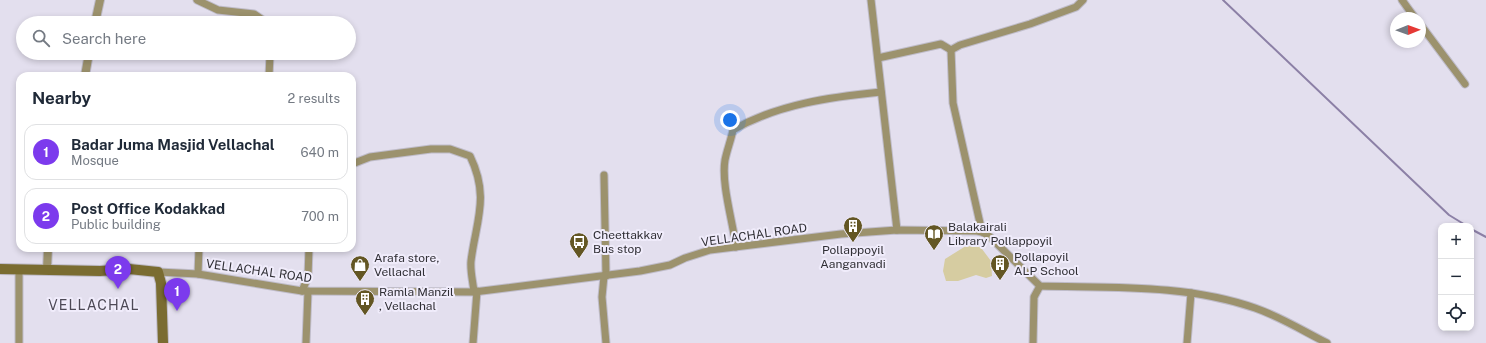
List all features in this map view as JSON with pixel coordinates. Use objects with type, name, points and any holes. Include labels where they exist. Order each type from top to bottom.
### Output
[{"type":"main road","points":[[0,269],[129,269],[158,272],[162,283],[162,343]]},
{"type":"street","points":[[97,16],[100,0]]},
{"type":"street","points":[[197,0],[218,10],[254,14],[257,16]]},
{"type":"street","points":[[871,0],[898,230]]},
{"type":"street","points":[[952,50],[960,44],[1030,24],[1076,6],[1083,0]]},
{"type":"street","points":[[1402,0],[1411,12]]},
{"type":"street","points":[[1426,32],[1465,84]]},
{"type":"street","points":[[878,58],[941,44],[952,50]]},
{"type":"street","points":[[952,50],[953,103],[982,232],[1040,286],[1134,287],[1190,293],[1255,308],[1285,320],[1327,343]]},
{"type":"street","points":[[86,72],[88,60]]},
{"type":"street","points":[[269,72],[270,60]]},
{"type":"street","points":[[736,247],[726,192],[725,161],[733,130],[754,118],[782,108],[853,95],[881,92]]},
{"type":"street","points":[[356,162],[370,157],[431,149],[450,149],[470,156],[477,171],[482,208],[471,262],[475,292],[473,343]]},
{"type":"street","points":[[604,175],[605,276],[602,297],[606,343]]},
{"type":"street","name":"VELLACHAL ROAD","points":[[158,272],[198,274],[305,291],[475,292],[605,276],[670,265],[685,258],[710,250],[841,234],[898,230],[982,232]]},
{"type":"street","points":[[47,270],[48,252]]},
{"type":"street","points":[[198,274],[199,252]]},
{"type":"street","points":[[306,343],[305,291],[308,277],[309,252]]},
{"type":"street","points":[[19,270],[19,343]]},
{"type":"street","points":[[1033,343],[1034,297],[1040,286]]},
{"type":"street","points":[[1188,343],[1190,293]]},
{"type":"shaded area","points":[[969,244],[979,245],[991,261],[992,276],[986,278],[976,275],[958,281],[946,281],[943,271],[945,259]]},
{"type":"waterway","points":[[1223,0],[1449,215],[1462,223]]},
{"type":"waterway","points":[[1474,231],[1486,237]]},
{"type":"place","name":"Pollappoyil Aanganvadi","points":[[853,243]]},
{"type":"place","name":"Balakairali Library Pollappoyil","points":[[934,251]]},
{"type":"place","name":"Cheettakkav Bus stop","points":[[579,259]]},
{"type":"place","name":"Pollapoyil ALP School","points":[[1000,281]]},
{"type":"place","name":"Arafa store, Vellachal","points":[[360,282]]},
{"type":"place","name":"Post Office Kodakkad","points":[[118,289]]},
{"type":"place","name":"Badar Juma Masjid Vellachal","points":[[177,311]]},
{"type":"place","name":"Ramla Manzil , Vellachal","points":[[365,316]]},
{"type":"district","name":"VELLACHAL","points":[[94,305]]}]
